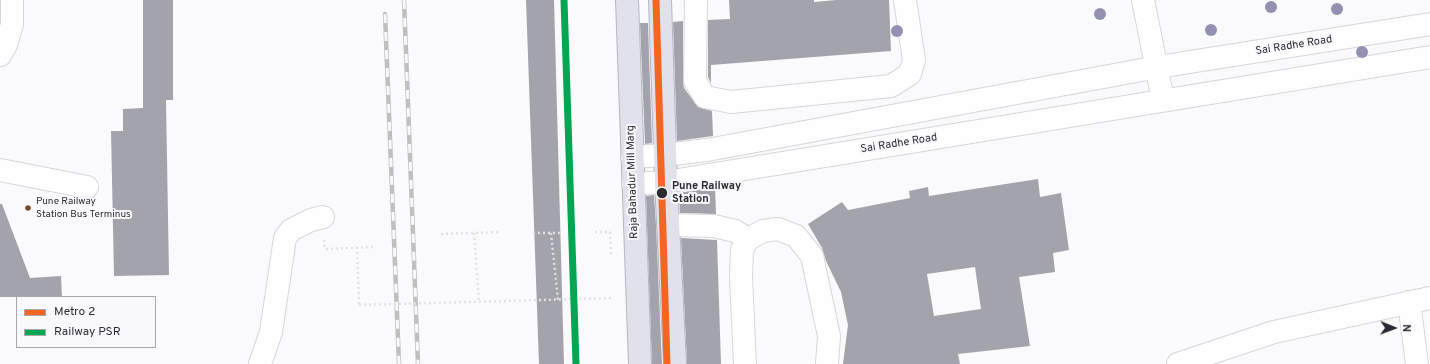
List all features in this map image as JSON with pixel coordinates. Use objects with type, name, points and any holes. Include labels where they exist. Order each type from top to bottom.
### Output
[{"type":"highway","name":"Raja Bahadur Mill Marg","points":[[627,0],[640,364]]},
{"type":"highway","points":[[660,0],[666,182],[675,364]]},
{"type":"street","points":[[0,54],[6,45],[12,24],[12,0]]},
{"type":"street","points":[[696,0],[695,81],[705,97],[731,102],[891,86],[910,74],[914,60],[905,0]]},
{"type":"street","points":[[1143,0],[1158,68],[1163,100]]},
{"type":"street","name":"Sai Radhe Road","points":[[632,157],[707,150],[1158,68],[1430,24]]},
{"type":"street","name":"Sai Radhe Road","points":[[633,184],[666,182],[1430,57]]},
{"type":"street","points":[[0,170],[87,187]]},
{"type":"street","points":[[260,364],[271,332],[285,238],[291,230],[311,220],[323,217]]},
{"type":"street","points":[[668,225],[714,226],[735,231],[748,239]]},
{"type":"street","points":[[745,364],[741,277],[742,250],[748,239],[762,231],[778,229],[796,236],[812,256],[829,336],[827,364]]},
{"type":"street","points":[[1178,364],[1274,332],[1430,298]]},
{"type":"street","points":[[1409,302],[1417,364]]},
{"type":"path","points":[[323,217],[325,249],[374,246]]},
{"type":"path","points":[[441,234],[501,232]]},
{"type":"path","points":[[595,232],[615,232]]},
{"type":"path","points":[[474,233],[479,302]]},
{"type":"path","points":[[533,233],[562,233]]},
{"type":"path","points":[[552,233],[558,300]]},
{"type":"path","points":[[357,247],[359,305],[613,298]]},
{"type":"building","points":[[143,0],[173,0],[173,100],[166,100],[169,275],[114,276],[111,131],[123,131],[123,109],[143,108]]},
{"type":"building","points":[[526,0],[554,0],[564,364],[539,364]]},
{"type":"building","points":[[729,0],[814,0],[814,2],[836,0],[889,0],[891,51],[711,65],[711,83],[708,77],[708,20],[730,19]]},
{"type":"building","points":[[683,21],[684,88],[698,107],[712,111],[713,136],[677,141],[673,22]]},
{"type":"building","points":[[640,23],[648,23],[652,143],[645,144]]},
{"type":"building","points":[[1038,179],[1040,197],[1061,193],[1069,250],[1053,253],[1055,272],[1019,277],[1030,346],[958,354],[960,364],[843,364],[848,325],[841,292],[826,261],[822,248],[808,224],[842,202],[848,210],[910,198],[909,191],[928,187],[929,196]],"holes":[[[975,267],[981,309],[934,316],[927,274]]]},
{"type":"building","points":[[715,187],[716,214],[680,213],[679,193]]},
{"type":"building","points":[[654,195],[662,364],[652,364],[646,196]]},
{"type":"building","points":[[0,204],[2,204],[30,278],[61,276],[62,296],[0,297]]},
{"type":"building","points":[[681,238],[717,240],[721,364],[687,364]]},
{"type":"railway","points":[[404,0],[418,364]]},
{"type":"railway","points":[[385,14],[399,364]]},
{"type":"metro line","name":"2","points":[[656,0],[667,364]]},
{"type":"rail line","name":"PSR","points":[[564,0],[576,364]]},
{"type":"place","name":"Pune Railway Station","points":[[662,193]]},
{"type":"place","name":"Pune Railway Station Bus Terminus","points":[[28,208]]}]
